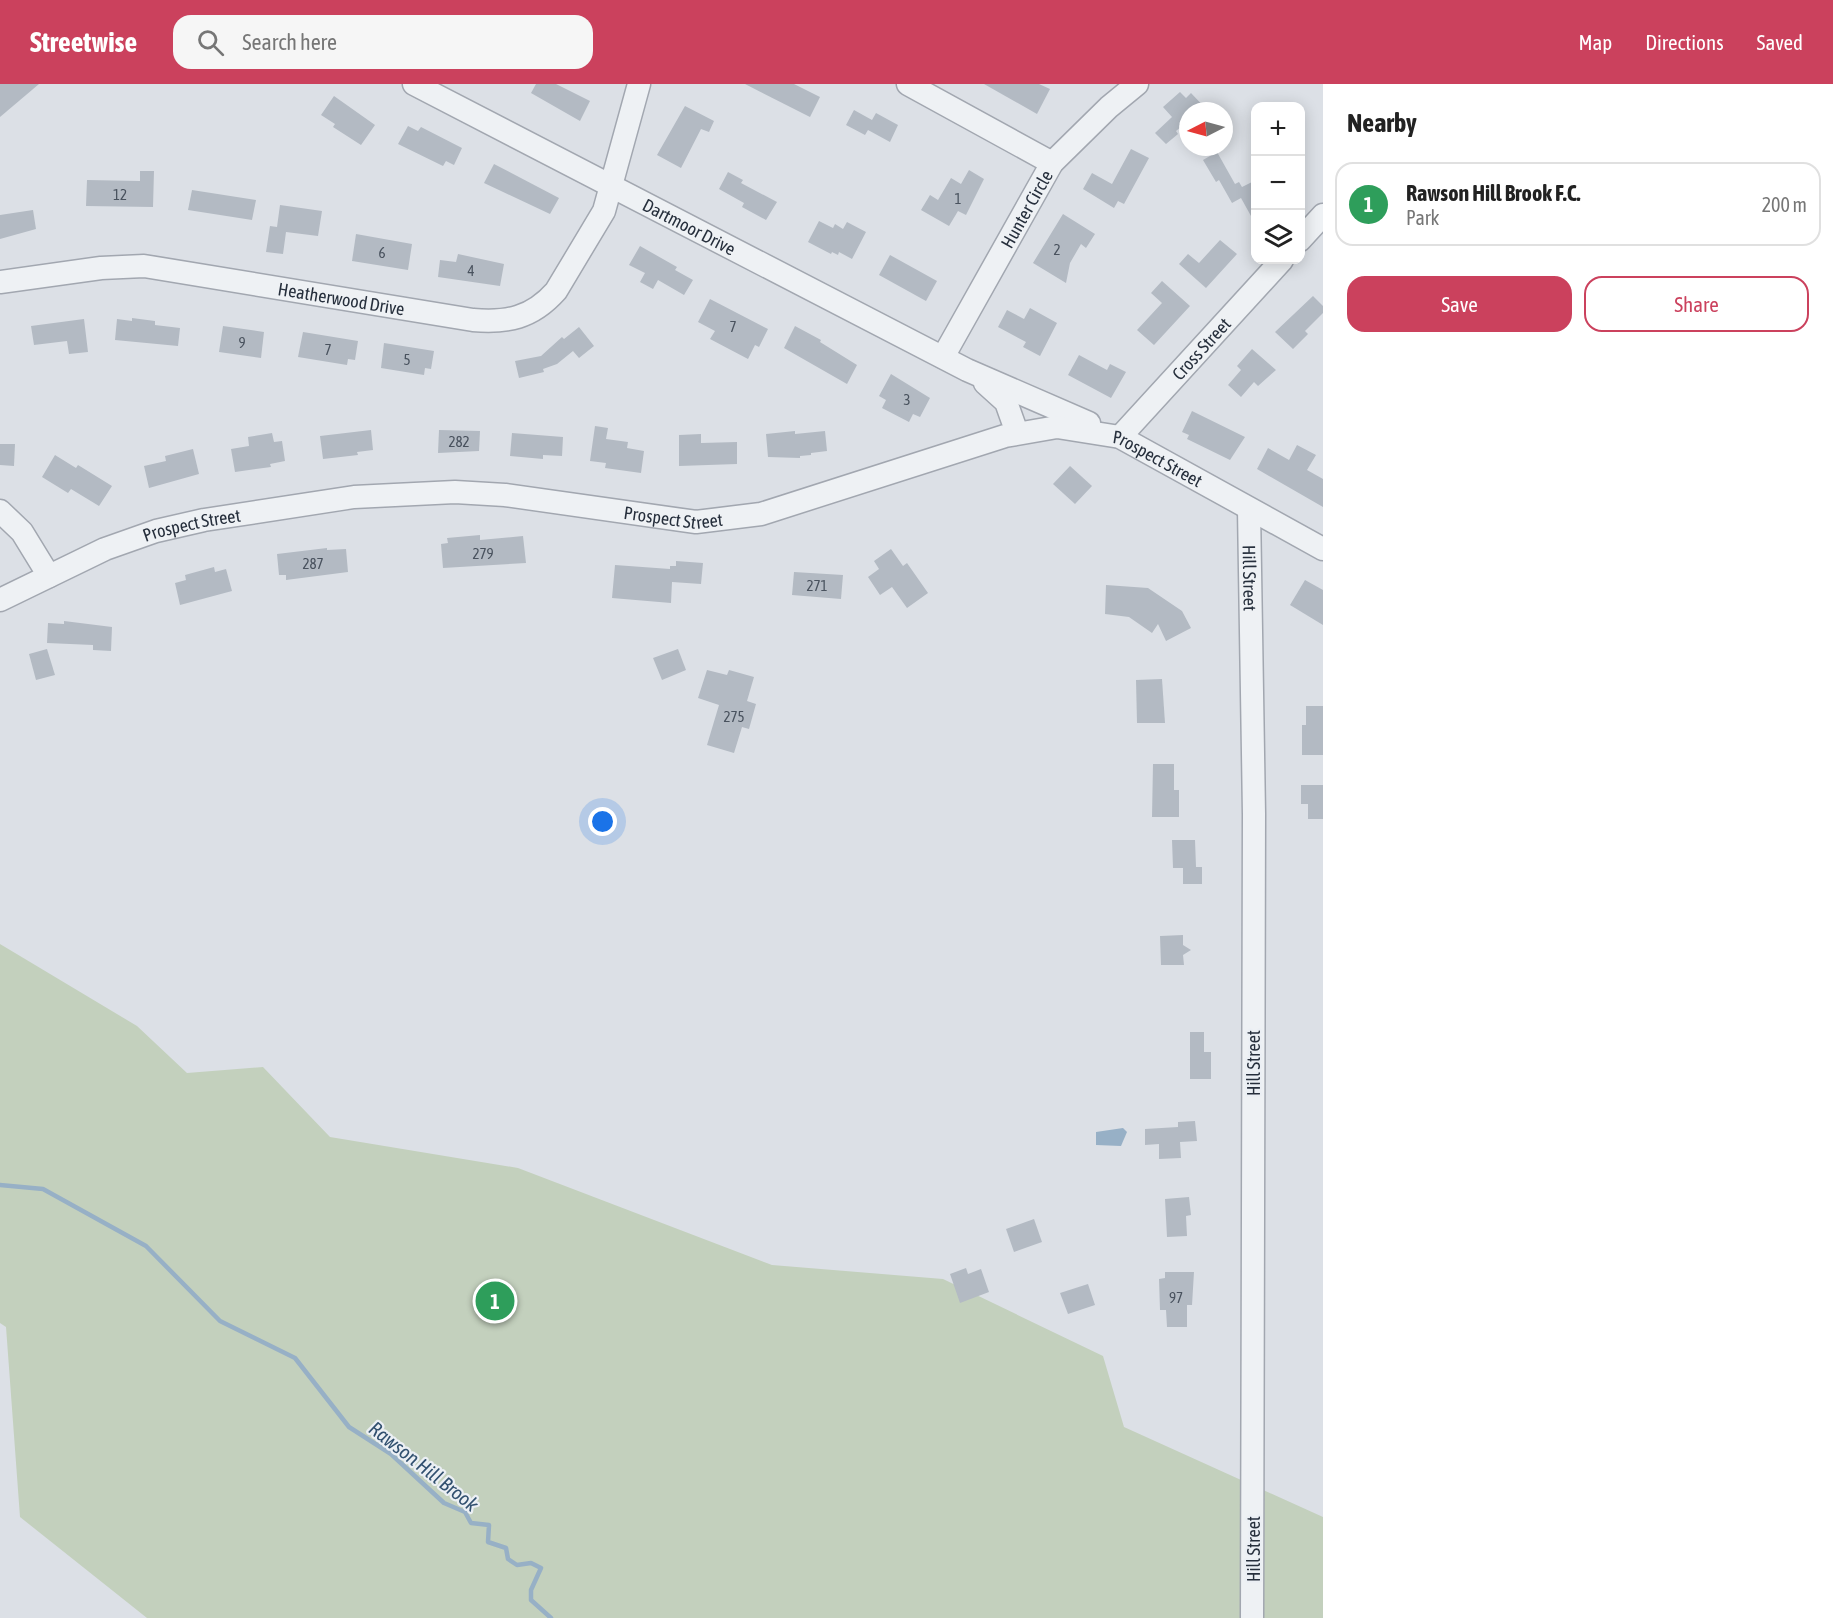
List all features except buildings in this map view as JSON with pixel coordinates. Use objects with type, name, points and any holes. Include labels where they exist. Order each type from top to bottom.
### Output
[{"type":"street","name":"Dartmoor Drive","points":[[414,84],[967,370],[1120,437]]},
{"type":"street","points":[[612,188],[639,84]]},
{"type":"street","points":[[908,84],[1052,163]]},
{"type":"street","name":"Hunter Circle","points":[[943,357],[1052,163],[1109,107],[1137,84]]},
{"type":"street","name":"Heatherwood Drive","points":[[0,282],[102,268],[144,266],[473,320],[505,321],[531,314],[556,291],[604,210],[612,188]]},
{"type":"street","points":[[1305,235],[1323,215]]},
{"type":"street","name":"Cross Street","points":[[1120,437],[1278,264]]},
{"type":"street","name":"Dartmoor Drive","points":[[967,370],[1001,396],[1017,433]]},
{"type":"street","points":[[1031,398],[1046,428]]},
{"type":"street","name":"Prospect Street","points":[[0,600],[105,549],[156,531],[253,512],[364,496],[475,493],[505,495],[696,522],[760,514],[1017,433],[1046,428],[1084,429],[1120,437],[1323,549]]},
{"type":"street","name":"Hill Street","points":[[1249,509],[1254,814],[1252,1618]]},
{"type":"street","points":[[0,511],[22,532],[50,576]]},
{"type":"green space","points":[[0,944],[137,1026],[187,1073],[263,1067],[330,1137],[518,1168],[772,1265],[943,1279],[1103,1356],[1124,1427],[1323,1517],[1323,1618],[147,1618],[20,1517],[6,1327],[0,1323]]},
{"type":"water","points":[[1123,1128],[1127,1132],[1121,1146],[1096,1145],[1096,1132]]},
{"type":"waterway","name":"Rawson Hill Brook","points":[[0,1185],[43,1189],[146,1246],[220,1321],[295,1358],[349,1427],[391,1454],[444,1503],[465,1512],[471,1523],[489,1525],[488,1542],[506,1548],[508,1559],[517,1565],[531,1563],[541,1568],[531,1590],[531,1600],[551,1618]]},
{"type":"place","name":"Rawson Hill Brook F.C.","points":[[495,1301]]}]
